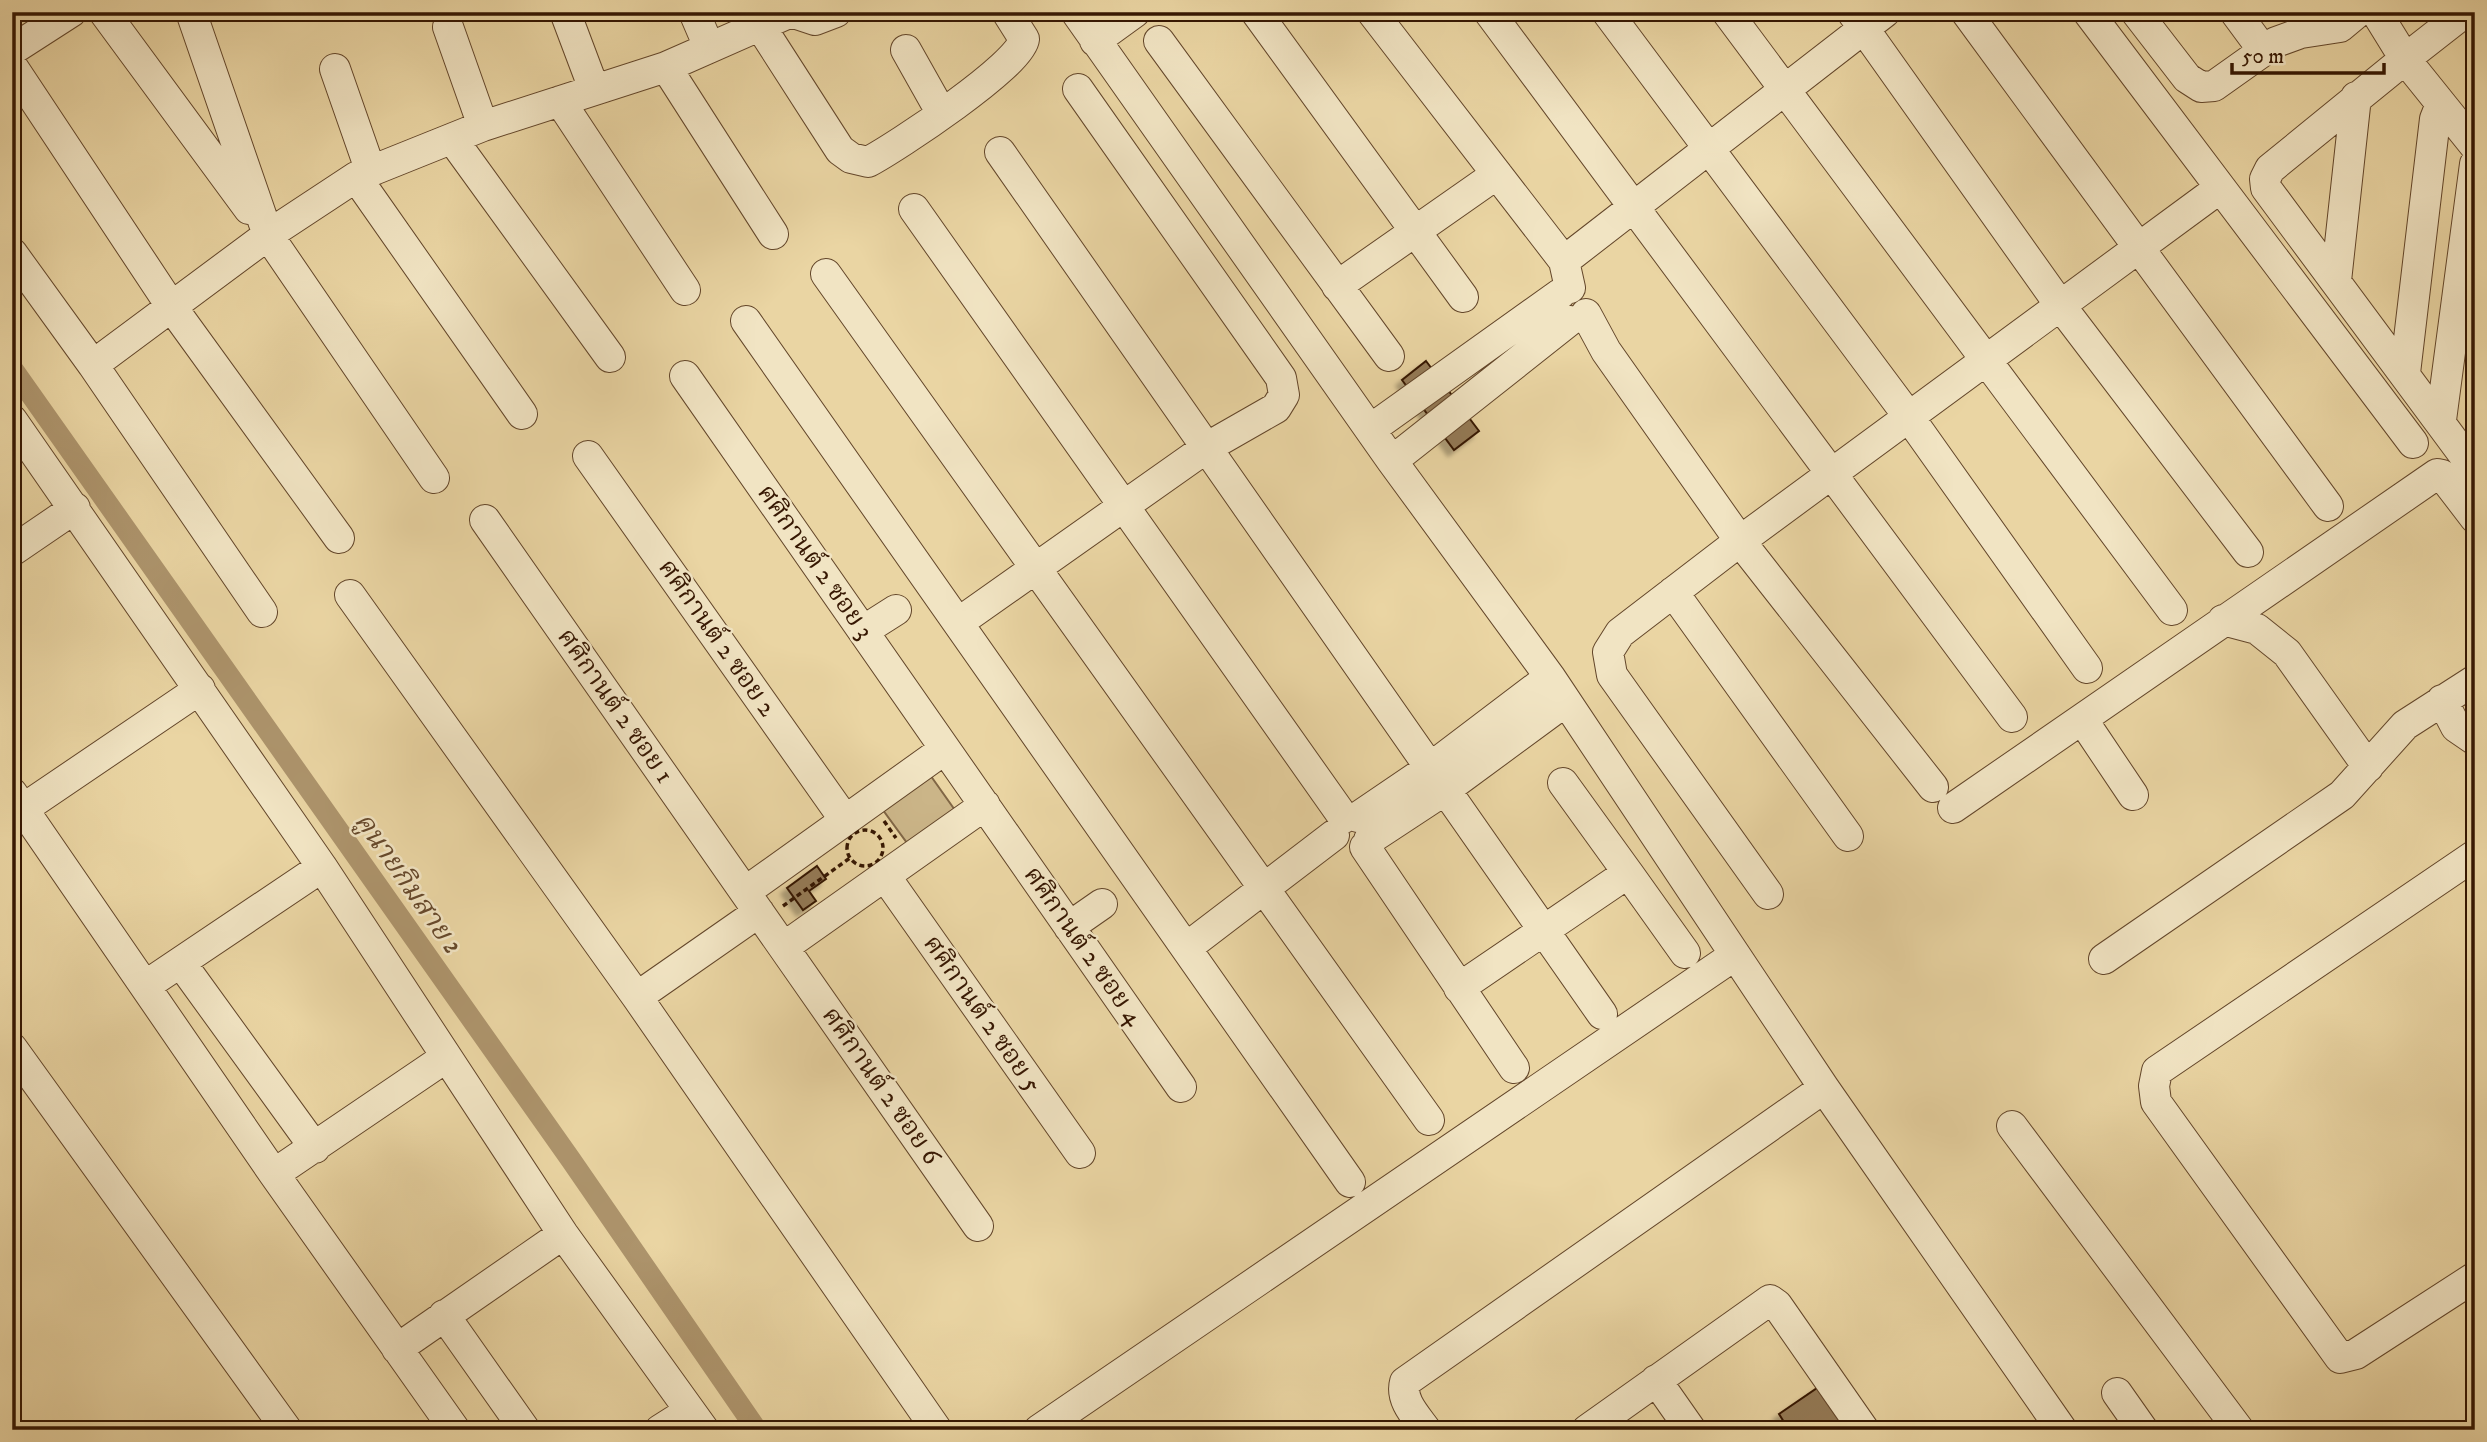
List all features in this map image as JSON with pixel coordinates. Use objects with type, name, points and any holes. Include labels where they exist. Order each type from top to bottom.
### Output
[{"type":"street","points":[[12,50],[71,12]]},
{"type":"street","points":[[104,12],[268,235],[434,478]]},
{"type":"street","points":[[191,12],[268,235]]},
{"type":"street","points":[[565,12],[594,89]]},
{"type":"street","points":[[694,12],[709,47]]},
{"type":"street","points":[[93,365],[268,235],[364,175],[483,126],[666,67],[759,24],[792,12],[815,20],[836,12]]},
{"type":"street","points":[[759,24],[840,150],[851,158],[868,162],[942,114],[1023,47],[1024,39],[1007,12]]},
{"type":"street","points":[[1076,12],[1101,28],[1392,461],[1558,689],[1824,1088],[2062,1430]]},
{"type":"street","points":[[1101,28],[1135,12]]},
{"type":"street","points":[[1256,12],[1463,297]]},
{"type":"street","points":[[1372,12],[1497,174],[1606,351],[1740,541],[1933,787]]},
{"type":"street","points":[[1489,12],[2012,717]]},
{"type":"street","points":[[1607,12],[1909,417],[2087,668]]},
{"type":"street","points":[[1727,12],[1984,361],[2172,610]]},
{"type":"street","points":[[1965,12],[2328,506]]},
{"type":"street","points":[[2088,12],[2413,443]]},
{"type":"street","points":[[2136,12],[2187,78],[2201,87],[2214,86],[2263,50],[2318,22],[2340,27],[2358,12]]},
{"type":"street","points":[[2235,12],[2263,50]]},
{"type":"street","points":[[2376,12],[2405,59],[2475,146]]},
{"type":"street","points":[[2459,16],[2270,169],[2265,179],[2266,188],[2441,420],[2475,470]]},
{"type":"street","points":[[1392,461],[1570,296],[1634,207],[1786,90],[1867,18],[2060,305],[2248,552]]},
{"type":"street","points":[[448,27],[483,126]]},
{"type":"street","points":[[1158,41],[1389,356]]},
{"type":"street","points":[[906,50],[942,114]]},
{"type":"street","points":[[12,66],[171,306],[339,538]]},
{"type":"street","points":[[666,67],[773,234]]},
{"type":"street","points":[[335,69],[364,175],[522,414]]},
{"type":"street","points":[[958,623],[1206,448],[1276,408],[1284,395],[1281,379],[1078,89]]},
{"type":"street","points":[[2336,281],[2356,97]]},
{"type":"street","points":[[560,101],[685,290]]},
{"type":"street","points":[[2405,373],[2435,119],[2441,104]]},
{"type":"street","points":[[453,140],[610,357]]},
{"type":"street","points":[[1000,152],[1602,1014]]},
{"type":"street","points":[[2441,420],[2475,164]]},
{"type":"street","points":[[1337,286],[1497,174]]},
{"type":"street","points":[[1769,894],[1612,675],[1608,652],[1620,633],[1740,541],[2220,188]]},
{"type":"street","points":[[914,209],[1354,831],[1514,1068]]},
{"type":"street","points":[[12,253],[93,365],[262,612]]},
{"type":"street","points":[[826,274],[1429,1119]]},
{"type":"street","points":[[1371,429],[1570,296]]},
{"type":"street","points":[[747,321],[1350,1182]]},
{"type":"street","name":"ศศิกานต์ 2 ซอย 3","points":[[685,376],[985,805]]},
{"type":"street","points":[[12,420],[322,867],[563,1234],[697,1420],[660,1430]]},
{"type":"street","name":"ศศิกานต์ 2 ซอย 2","points":[[588,456],[845,820]]},
{"type":"street","points":[[1953,808],[2437,474],[2442,475],[2475,518]]},
{"type":"street","points":[[12,551],[75,508]]},
{"type":"street","name":"ศศิกานต์ 2 ซอย 1","points":[[485,520],[764,919]]},
{"type":"street","points":[[1673,593],[1848,836]]},
{"type":"street","points":[[350,595],[642,1005],[930,1427]]},
{"type":"street","points":[[863,631],[896,610]]},
{"type":"street","points":[[2223,620],[2257,629],[2287,653],[2368,766]]},
{"type":"street","points":[[2104,958],[2342,795],[2405,725],[2475,680]]},
{"type":"street","points":[[200,689],[18,801],[274,1174],[455,1430]]},
{"type":"street","points":[[1186,948],[1264,888],[1438,779],[1558,689]]},
{"type":"street","points":[[2442,700],[2456,727],[2475,740]]},
{"type":"street","points":[[2082,719],[2133,795]]},
{"type":"street","points":[[642,1005],[764,919],[821,837],[945,749]]},
{"type":"street","points":[[1563,783],[1685,953]]},
{"type":"street","points":[[764,919],[860,893],[985,805]]},
{"type":"street","name":"ศศิกานต์ 2 ซอย 4","points":[[985,805],[1181,1087]]},
{"type":"street","points":[[2475,855],[2157,1070],[2154,1086],[2156,1102],[2340,1358],[2364,1349],[2475,1277]]},
{"type":"street","points":[[145,986],[322,867]]},
{"type":"street","points":[[1459,988],[1628,873]]},
{"type":"street","name":"ศศิกานต์ 2 ซอย 5","points":[[885,876],[1080,1153]]},
{"type":"street","points":[[1069,927],[1102,904]]},
{"type":"street","name":"ศศิกานต์ 2 ซอย 6","points":[[764,919],[978,1226]]},
{"type":"street","points":[[1039,1430],[1735,955]]},
{"type":"street","points":[[181,963],[315,1148]]},
{"type":"street","points":[[12,1048],[287,1430]]},
{"type":"street","points":[[274,1174],[445,1058]]},
{"type":"street","points":[[1426,1430],[1407,1403],[1403,1391],[1405,1382],[1824,1088]]},
{"type":"street","points":[[2012,1126],[2239,1430]]},
{"type":"street","points":[[397,1349],[563,1234]]},
{"type":"street","points":[[1587,1430],[1770,1300],[1777,1305],[1864,1430]]},
{"type":"street","points":[[444,1315],[525,1430]]},
{"type":"street","points":[[1656,1380],[1691,1430]]},
{"type":"street","points":[[2117,1393],[2143,1430]]},
{"type":"path","points":[[871,802],[910,858]]},
{"type":"path","points":[[865,829],[880,837],[883,848],[875,863],[863,866],[850,858],[847,843],[854,833],[865,829]]},
{"type":"path","points":[[880,837],[890,830]]},
{"type":"path","points":[[821,837],[860,893]]},
{"type":"path","points":[[764,919],[850,858]]},
{"type":"shaded area","points":[[928,772],[957,813],[910,847],[880,806]]},
{"type":"building","points":[[1426,361],[1479,431],[1454,450],[1402,380]]},
{"type":"building","points":[[817,866],[826,879],[809,891],[816,901],[803,910],[787,888]]},
{"type":"building","points":[[1823,1384],[1850,1422],[1838,1430],[1789,1430],[1779,1414]]},
{"type":"waterway","name":"คูนายกิมสาย 2","points":[[12,368],[571,1160],[757,1430]]}]
